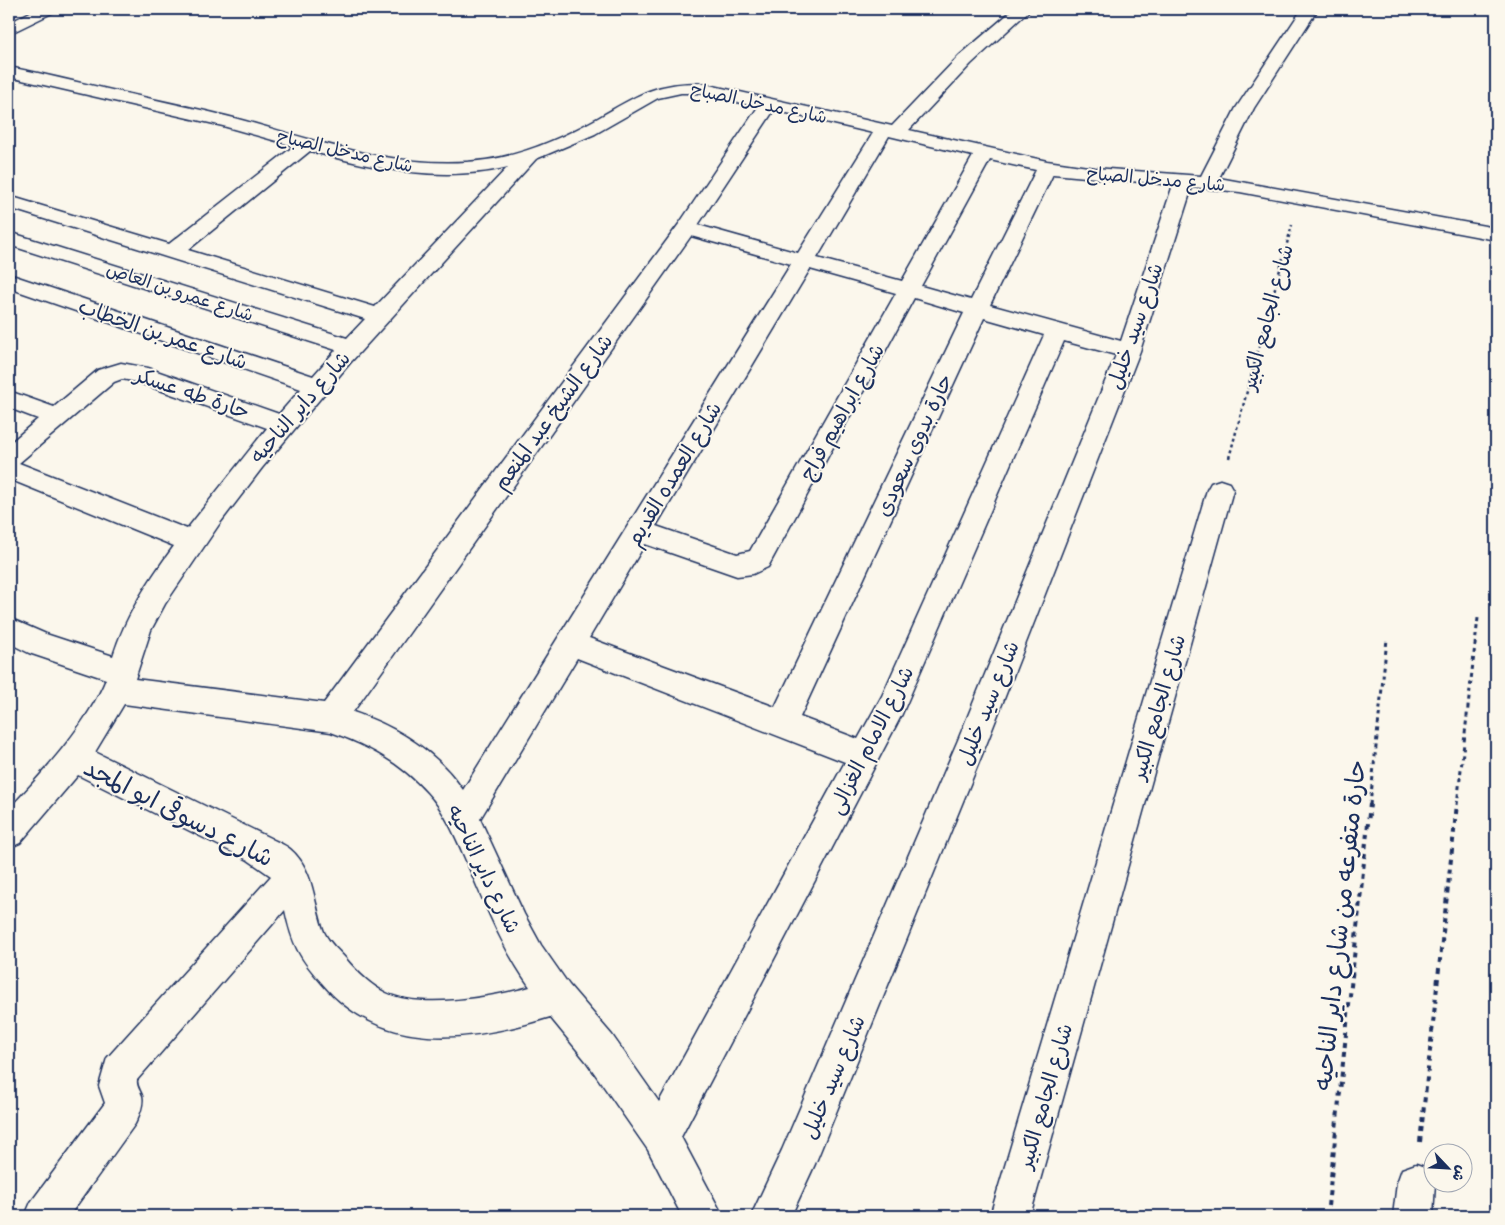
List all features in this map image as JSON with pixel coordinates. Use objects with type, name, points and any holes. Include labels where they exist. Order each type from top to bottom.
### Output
[{"type":"street","points":[[9,29],[48,9]]},
{"type":"street","name":"شارع العمده القديم","points":[[463,818],[804,261],[890,131],[965,60],[1023,9]]},
{"type":"street","name":"شارع سيد خليل","points":[[771,1216],[800,1155],[966,758],[1196,182],[1310,9]]},
{"type":"street","name":"شارع مدخل الصباح","points":[[9,72],[226,122],[398,166],[441,170],[486,166],[529,156],[590,130],[635,102],[664,90],[682,87],[700,88],[1047,167],[1091,175],[1196,182],[1299,196],[1496,234]]},
{"type":"street","name":"شارع الشيخ عبد المنعم","points":[[331,718],[686,228],[769,104]]},
{"type":"street","points":[[173,252],[308,144]]},
{"type":"street","name":"شارع ابراهيم فراج","points":[[639,531],[737,565],[753,563],[759,559],[984,152]]},
{"type":"street","name":"شارع داير الناحيه","points":[[9,832],[75,758],[100,720],[119,681],[134,637],[150,604],[192,542],[317,386],[529,156]]},
{"type":"street","name":"حارة بدوى سعودى","points":[[782,724],[977,309],[1047,167]]},
{"type":"street","points":[[9,202],[380,316]]},
{"type":"street","points":[[686,228],[1129,351]]},
{"type":"street","name":"شارع عمرو بن العاص","points":[[9,238],[352,347]]},
{"type":"street","name":"شارع عمر بن الخطاب","points":[[9,281],[317,386]]},
{"type":"street","name":"شارع الامام الغزالى","points":[[661,1137],[844,792],[866,756],[892,704],[1056,331]]},
{"type":"street","name":"حارة طه عسكر","points":[[9,457],[106,376],[121,371],[128,371],[284,425]]},
{"type":"street","points":[[9,399],[56,417]]},
{"type":"street","points":[[9,469],[192,542]]},
{"type":"street","name":"شارع الجامع الكبير","points":[[1010,1216],[1220,490]]},
{"type":"street","points":[[9,630],[119,681]]},
{"type":"street","points":[[570,643],[866,756]]},
{"type":"street","name":"شارع داير الناحيه","points":[[119,681],[331,718],[371,732],[407,753],[439,782],[463,818],[512,926],[529,957],[557,997],[599,1048],[661,1137],[703,1216]]},
{"type":"street","name":"شارع دسوقى ابو المجد","points":[[75,758],[259,849],[279,861],[292,877],[314,948],[338,977],[369,1003],[392,1013],[433,1018],[484,1015],[522,1008],[557,997]]},
{"type":"street","points":[[45,1216],[122,1111],[124,1098],[117,1086],[120,1071],[292,877]]},
{"type":"path","name":"شارع الجامع الكبير","points":[[1220,490],[1299,196]]},
{"type":"path","points":[[1414,1199],[1478,618]]},
{"type":"path","name":"حارة متفرعه من شارع داير الناحيه","points":[[1327,1216],[1387,639]]}]
